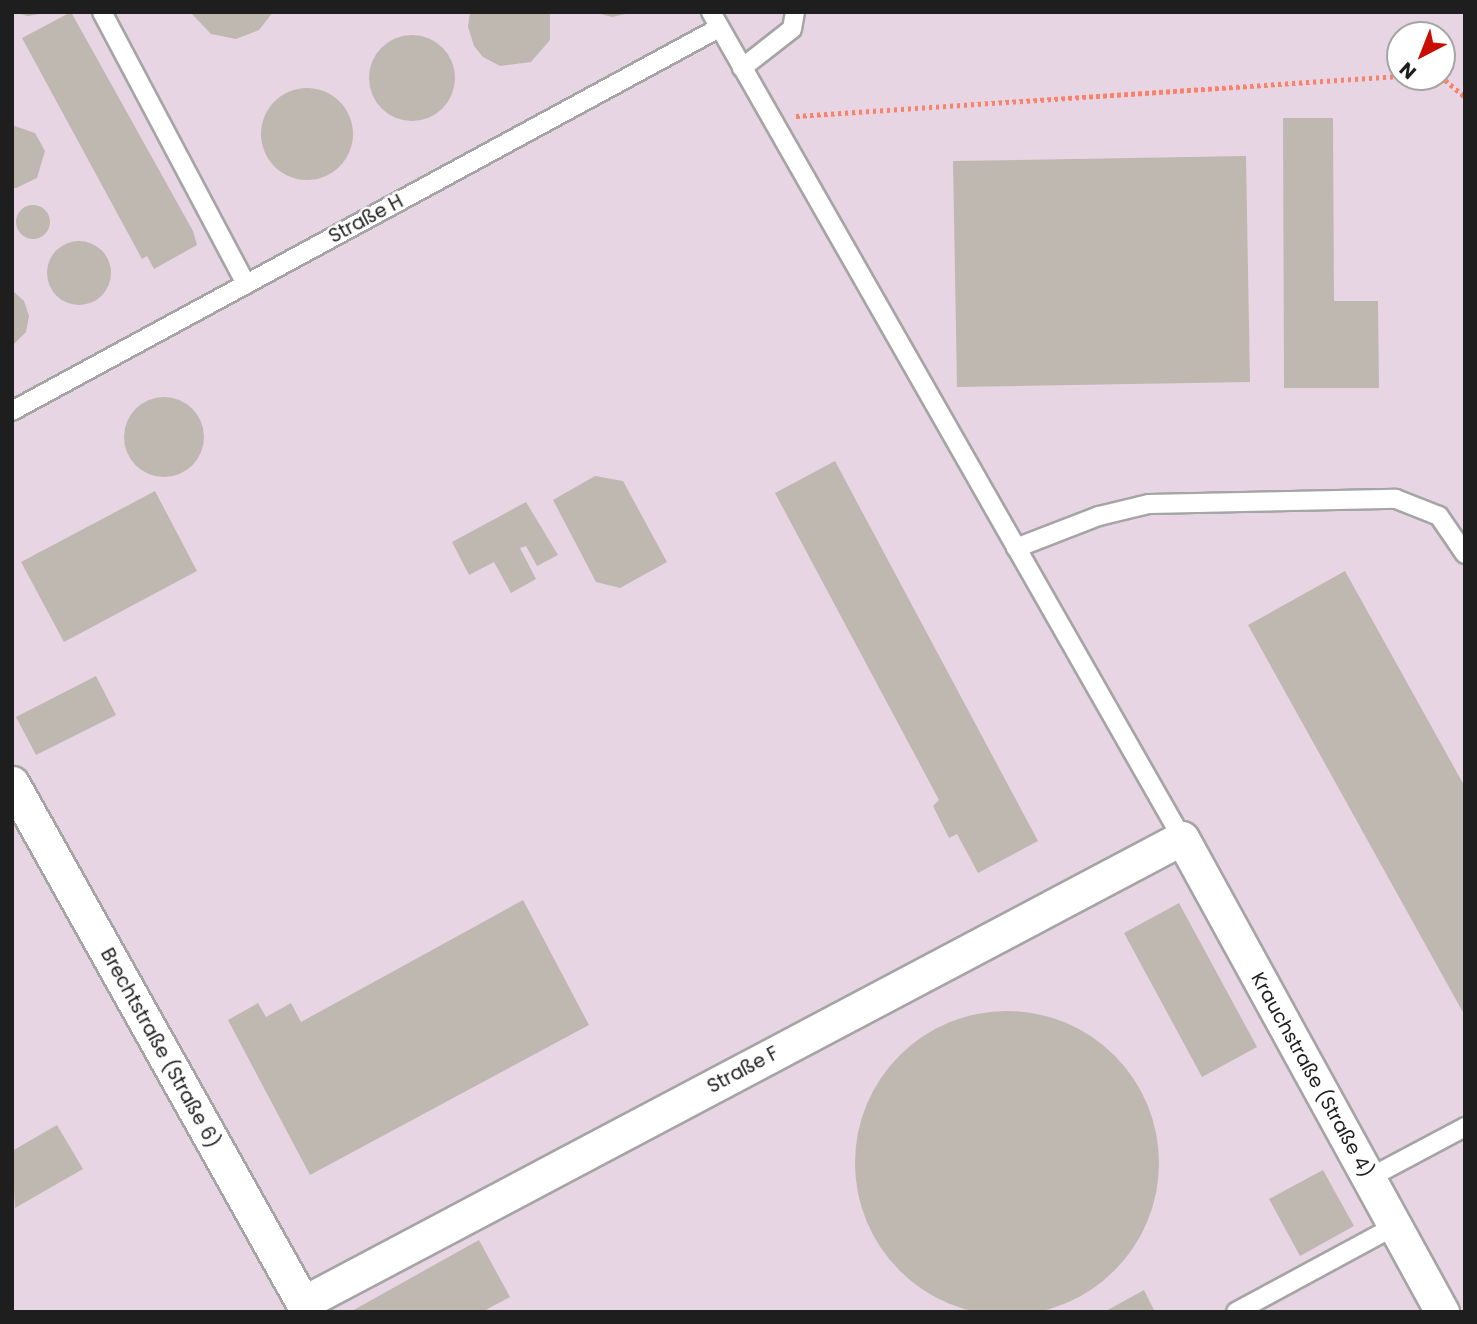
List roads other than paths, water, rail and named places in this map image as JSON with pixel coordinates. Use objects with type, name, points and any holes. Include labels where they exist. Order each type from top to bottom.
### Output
[{"type":"street","name":"Brechtstraße (Straße 6)","points":[[12,783],[306,1307]]},
{"type":"street","name":"Krauchstraße (Straße 4)","points":[[1182,838],[1441,1312]]},
{"type":"street","name":"Straße F","points":[[306,1307],[1182,838]]},
{"type":"lane","points":[[102,12],[246,284]]},
{"type":"lane","points":[[742,68],[792,29],[795,12]]},
{"type":"lane","points":[[715,20],[1182,838]]},
{"type":"lane","name":"Straße H","points":[[12,411],[246,284],[715,20]]},
{"type":"lane","points":[[1016,548],[1099,516],[1149,504],[1396,499],[1423,506],[1439,516],[1465,554]]},
{"type":"lane","points":[[1369,1178],[1465,1127]]},
{"type":"lane","points":[[1236,1312],[1395,1226]]}]
